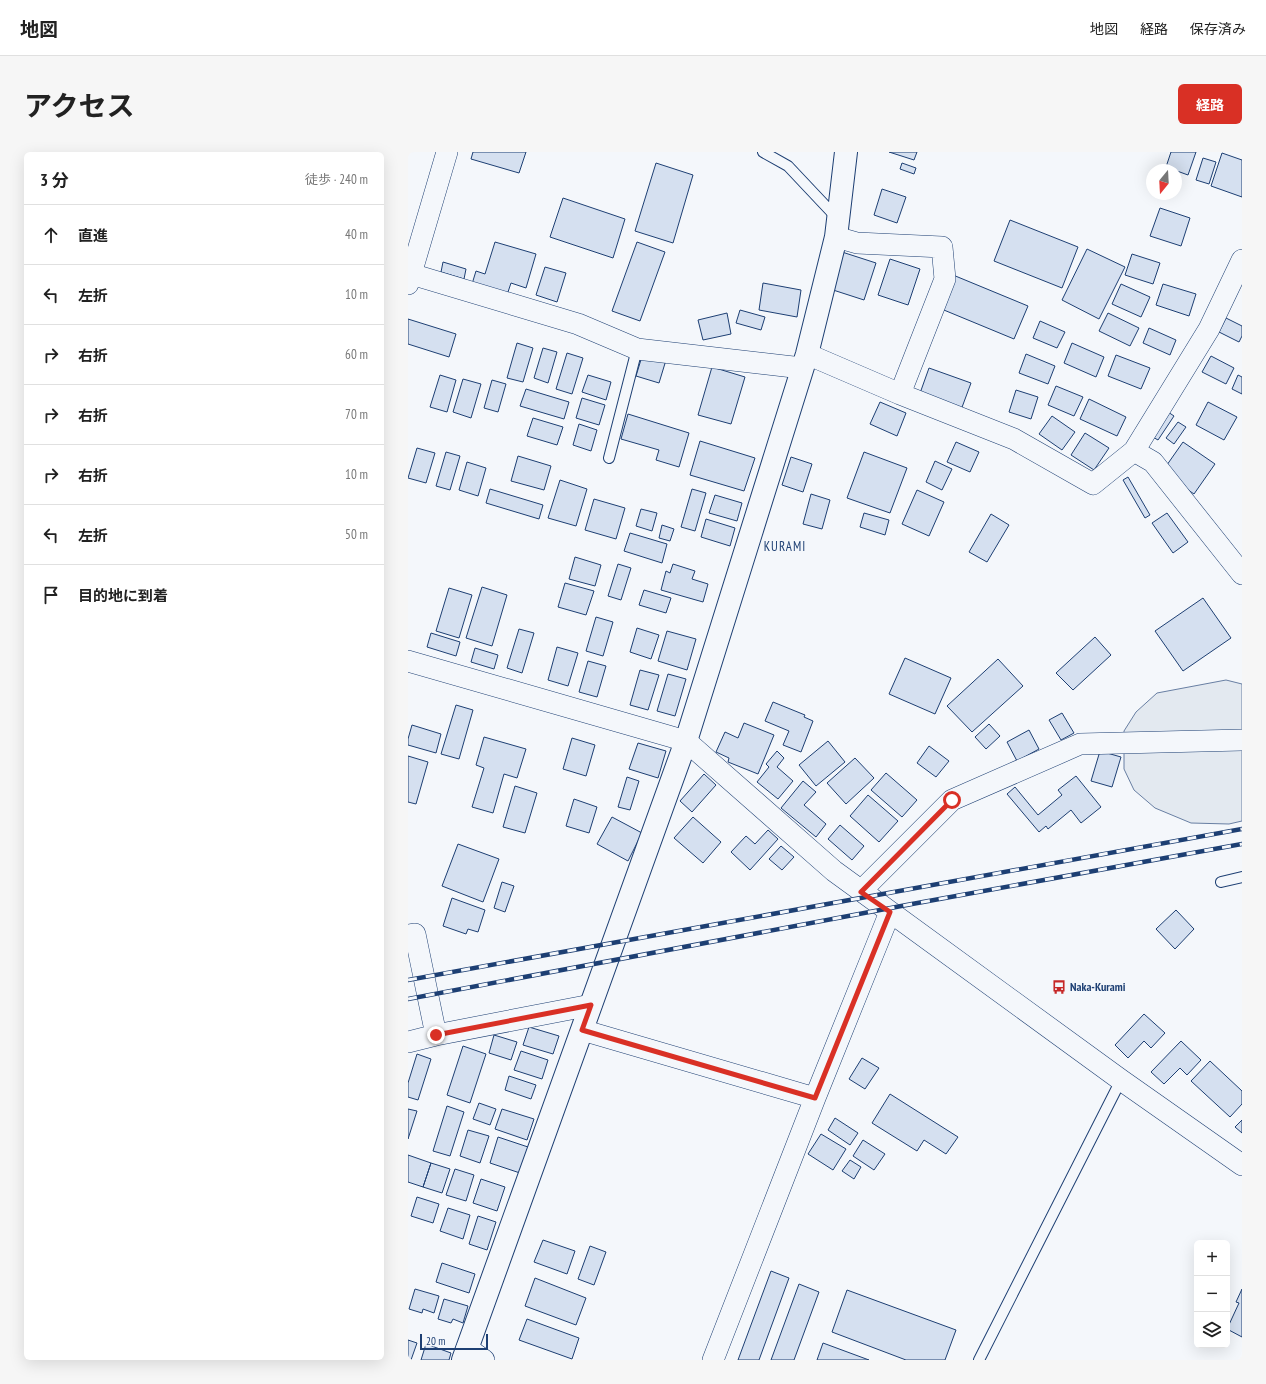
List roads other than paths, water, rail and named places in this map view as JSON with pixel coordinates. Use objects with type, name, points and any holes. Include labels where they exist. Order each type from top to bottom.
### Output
[{"type":"street","points":[[447,152],[409,279],[578,324],[637,349],[804,361],[900,394],[1014,439],[1093,484],[1134,451],[1209,329],[1242,260]]},
{"type":"street","points":[[471,1356],[582,1030],[686,741],[804,361],[838,228],[848,155]]},
{"type":"street","points":[[838,228],[857,243],[942,247],[946,279],[900,394]]},
{"type":"street","points":[[1134,451],[1153,462],[1242,574]]},
{"type":"street","points":[[408,661],[686,741],[834,871],[861,892],[1121,1080],[1242,1165]]},
{"type":"street","points":[[861,892],[952,800],[1080,744],[1242,740]]},
{"type":"street","points":[[713,1360],[815,1098],[890,912]]},
{"type":"street","points":[[408,935],[415,934],[436,1035]]},
{"type":"street","points":[[408,1042],[436,1035],[591,1005]]},
{"type":"street","points":[[582,1030],[815,1098]]},
{"type":"lane","points":[[763,152],[788,166],[838,228]]},
{"type":"lane","points":[[609,458],[637,349]]},
{"type":"lane","points":[[1221,882],[1242,877]]},
{"type":"lane","points":[[979,1360],[1121,1080]]},
{"type":"railway","points":[[408,980],[1242,829]]},
{"type":"railway","points":[[408,999],[912,904],[1242,844]]},
{"type":"place","name":"Naka-Kurami","points":[[1059,987]]},
{"type":"district","name":"KURAMI","points":[[785,546]]}]
